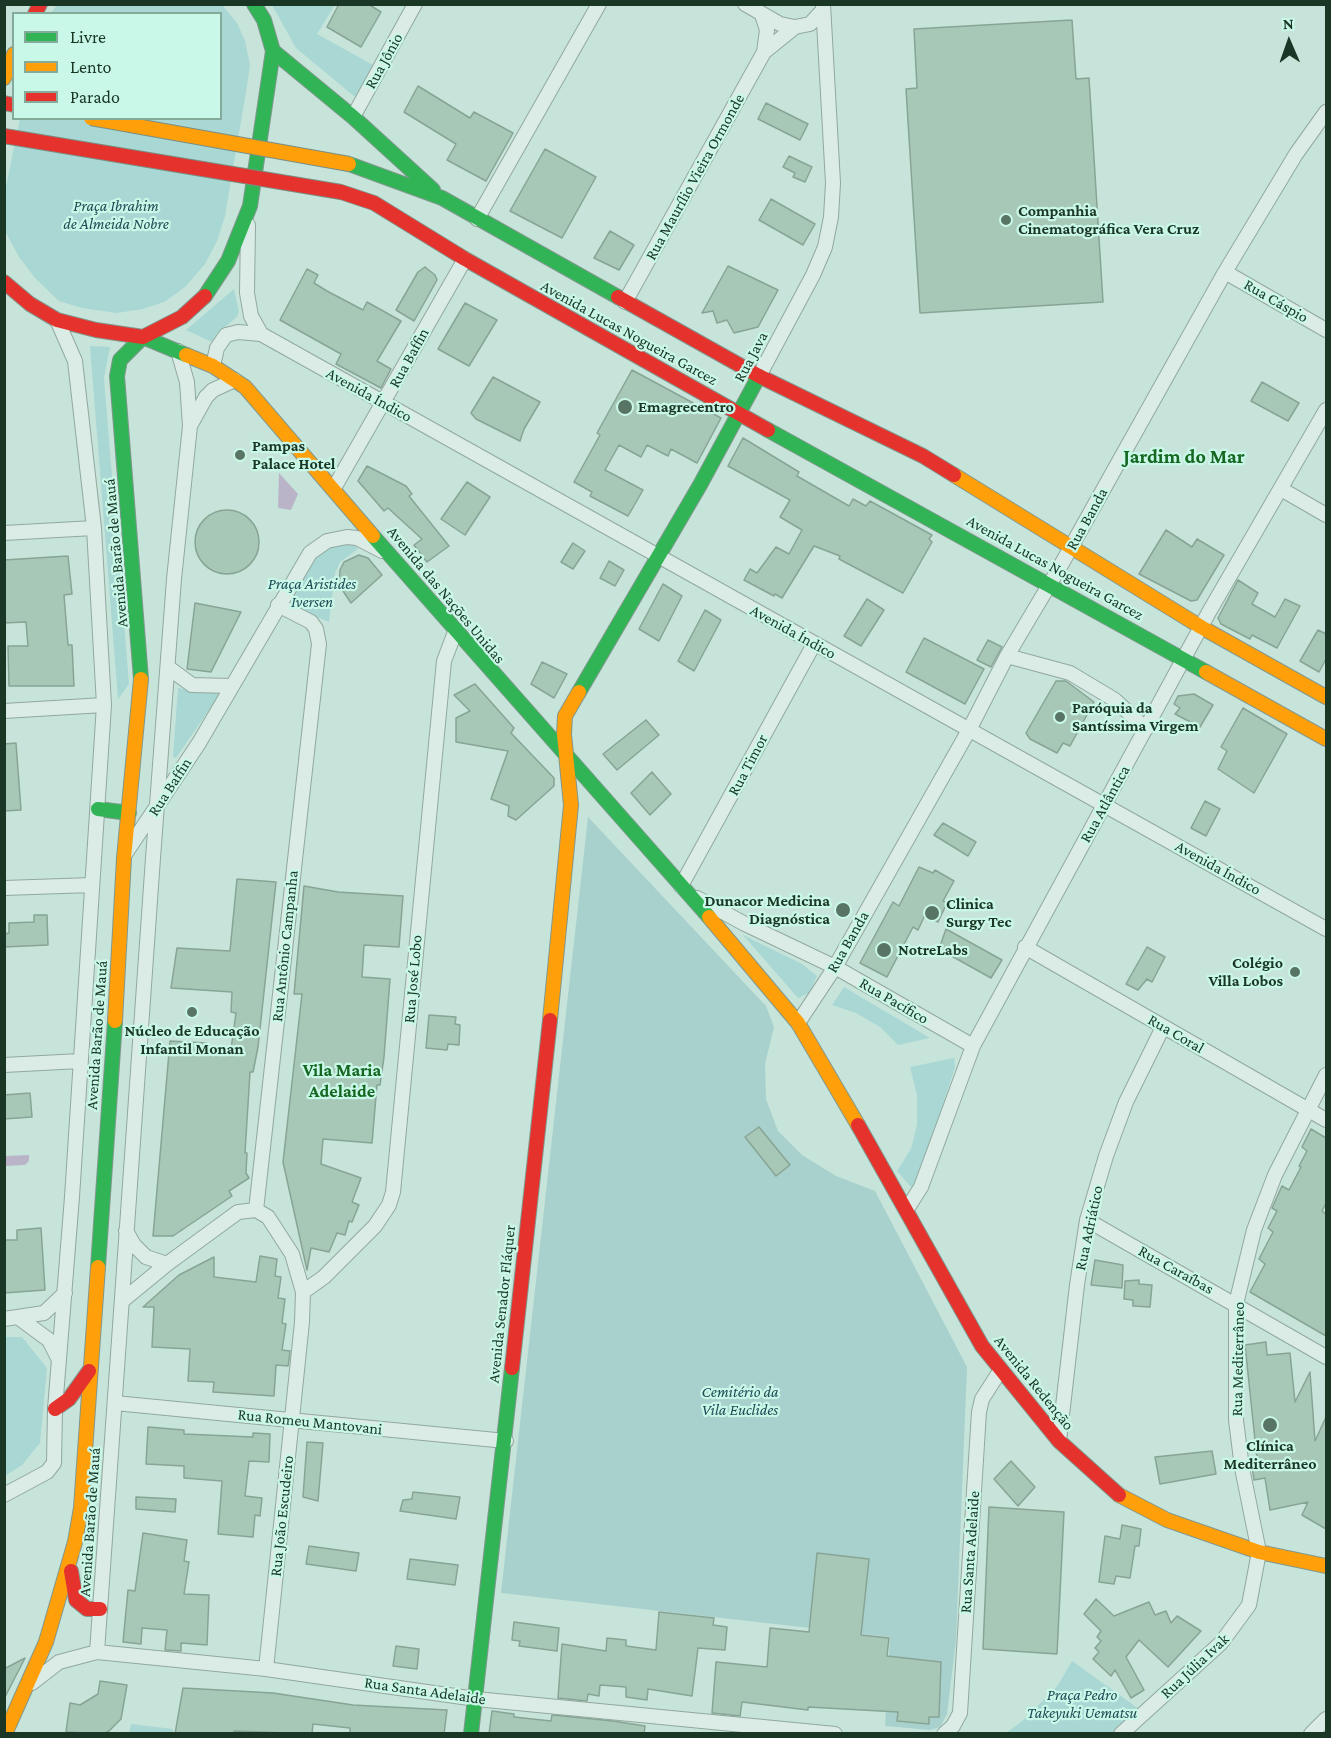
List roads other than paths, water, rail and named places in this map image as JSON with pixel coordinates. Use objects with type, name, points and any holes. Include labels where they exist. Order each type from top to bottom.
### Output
[{"type":"street","points":[[254,4],[264,20],[273,51],[250,206],[247,293],[251,316],[261,334]]},
{"type":"street","points":[[477,219],[599,4]]},
{"type":"street","points":[[745,4],[780,24],[795,27]]},
{"type":"street","name":"Rua Jônio","points":[[353,117],[413,5]]},
{"type":"street","name":"Rua Maurílio Vieira Ormonde","points":[[626,302],[764,52],[795,27],[810,24],[823,7]]},
{"type":"street","name":"Rua Java","points":[[568,759],[564,734],[565,716],[739,414],[813,275],[829,231],[833,183],[823,7]]},
{"type":"street","name":"Rua Maurílio Vieira Ormonde","points":[[762,15],[766,30],[764,52]]},
{"type":"street","name":"Avenida Lucas Nogueira Garcez","points":[[273,51],[353,117],[442,198]]},
{"type":"street","points":[[4,78],[12,59]]},
{"type":"street","name":"Rua Banda","points":[[798,1023],[835,967],[969,730],[1007,656],[1071,547],[1225,272],[1296,154],[1326,112]]},
{"type":"street","name":"Avenida Lucas Nogueira Garcez","points":[[102,120],[348,164],[442,198],[759,376],[923,456],[1201,627],[1326,698]]},
{"type":"street","name":"Avenida Lucas Nogueira Garcez","points":[[4,136],[341,192],[374,203],[465,259],[739,414],[1326,739]]},
{"type":"street","points":[[143,337],[182,316],[207,294],[225,268],[250,206]]},
{"type":"street","name":"Rua Baffin","points":[[334,488],[465,259]]},
{"type":"street","name":"Rua Cáspio","points":[[1225,272],[1326,330]]},
{"type":"street","name":"Avenida das Nações Unidas","points":[[4,282],[30,304],[57,320],[96,330],[143,337],[213,366],[245,387],[334,488],[454,632],[684,889],[798,1023]]},
{"type":"street","name":"Avenida Barão de Mauá","points":[[4,1495],[52,1467],[104,705],[94,528],[75,362],[57,320]]},
{"type":"street","name":"Avenida Índico","points":[[213,366],[217,348],[226,335],[238,332],[261,334],[1326,929]]},
{"type":"street","name":"Avenida Barão de Mauá","points":[[5,1734],[46,1642],[69,1563],[81,1508],[124,856],[141,662],[117,376],[120,360],[143,337]]},
{"type":"street","name":"Avenida Barão de Mauá","points":[[97,1652],[174,579],[190,426],[187,382],[178,351]]},
{"type":"street","name":"Avenida Barão de Mauá","points":[[190,426],[206,397],[213,390],[235,380]]},
{"type":"street","name":"Rua Atlântica","points":[[907,1209],[921,1187],[973,1046],[1201,627],[1326,410]]},
{"type":"street","points":[[1281,489],[1326,515]]},
{"type":"street","points":[[4,533],[94,528]]},
{"type":"street","name":"Rua Baffin","points":[[124,856],[199,743],[303,562],[318,545],[336,538],[357,538],[389,554]]},
{"type":"street","name":"Rua Antônio Campanha","points":[[256,1210],[319,644],[316,629],[311,622],[278,605]]},
{"type":"street","name":"Rua José Lobo","points":[[303,1292],[324,1277],[375,1226],[389,1205],[393,1192],[444,661],[454,632]]},
{"type":"street","name":"Rua Timor","points":[[684,889],[814,644]]},
{"type":"street","points":[[1007,656],[1070,673],[1115,700],[1146,729]]},
{"type":"street","points":[[169,668],[192,685],[232,686]]},
{"type":"street","points":[[4,711],[104,705]]},
{"type":"street","name":"Avenida Senador Fláquer","points":[[471,1734],[506,1441],[525,1240],[566,878],[571,805],[568,759]]},
{"type":"street","points":[[98,810],[129,813]]},
{"type":"street","points":[[4,888],[92,885]]},
{"type":"street","name":"Rua Pacífico","points":[[684,889],[745,924],[835,967],[973,1046]]},
{"type":"street","name":"Rua Coral","points":[[1025,947],[1326,1120]]},
{"type":"street","name":"Avenida Redenção","points":[[798,1023],[907,1209],[967,1321],[1000,1371],[1059,1441],[1120,1496],[1167,1520],[1259,1552],[1326,1566]]},
{"type":"street","name":"Rua Adriático","points":[[1059,1441],[1087,1220],[1106,1156],[1126,1102],[1163,1027]]},
{"type":"street","points":[[4,1065],[80,1061]]},
{"type":"street","name":"Rua Mediterrâneo","points":[[1259,1552],[1242,1468],[1236,1420],[1236,1304],[1254,1230],[1275,1175],[1326,1075]]},
{"type":"street","points":[[122,1301],[167,1264],[238,1212],[256,1210],[268,1216],[284,1238],[292,1254],[303,1292]]},
{"type":"street","name":"Rua Caraíbas","points":[[1087,1220],[1326,1357]]},
{"type":"street","points":[[126,1230],[134,1245],[146,1257],[167,1264]]},
{"type":"street","name":"Rua João Escudeiro","points":[[266,1669],[293,1421],[303,1292]]},
{"type":"street","points":[[4,1319],[44,1313],[65,1293]]},
{"type":"street","points":[[20,1318],[49,1340],[57,1351],[59,1362]]},
{"type":"street","points":[[55,1409],[69,1399],[91,1369]]},
{"type":"street","name":"Rua Santa Adelaide","points":[[944,1734],[953,1726],[960,1713],[979,1412],[982,1400],[1000,1371]]},
{"type":"street","name":"Rua Romeu Mantovani","points":[[115,1403],[506,1441]]},
{"type":"street","name":"Rua Júlia Ivak","points":[[1121,1734],[1221,1643],[1236,1625],[1249,1605],[1259,1552]]},
{"type":"street","points":[[69,1563],[76,1600],[87,1609],[100,1609]]},
{"type":"street","name":"Rua Santa Adelaide","points":[[26,1689],[43,1672],[59,1662],[97,1652],[266,1669],[476,1699],[835,1734]]},
{"type":"street","points":[[1311,1734],[1326,1719]]},
{"type":"place","name":"Companhia Cinematográfica Vera Cruz","points":[[1006,220]]},
{"type":"place","name":"Emagrecentro","points":[[625,407]]},
{"type":"place","name":"Pampas Palace Hotel","points":[[240,455]]},
{"type":"place","name":"Paróquia da Santíssima Virgem","points":[[1060,717]]},
{"type":"place","name":"Dunacor Medicina Diagnóstica","points":[[843,910]]},
{"type":"place","name":"Clinica Surgy Tec","points":[[932,913]]},
{"type":"place","name":"NotreLabs","points":[[884,950]]},
{"type":"place","name":"Colégio Villa Lobos","points":[[1295,972]]},
{"type":"place","name":"Núcleo de Educação Infantil Monan","points":[[192,1012]]},
{"type":"place","name":"Clínica Mediterrâneo","points":[[1270,1425]]},
{"type":"district","name":"Jardim do Mar","points":[[1184,457]]},
{"type":"district","name":"Vila Maria Adelaide","points":[[342,1080]]},
{"type":"park label","name":"Praça Ibrahim de Almeida Nobre","points":[[116,215]]},
{"type":"park label","name":"Praça Aristides Iversen","points":[[312,593]]},
{"type":"park label","name":"Cemitério da Vila Euclides","points":[[740,1401]]},
{"type":"park label","name":"Praça Pedro Takeyuki Uematsu","points":[[1082,1704]]}]
